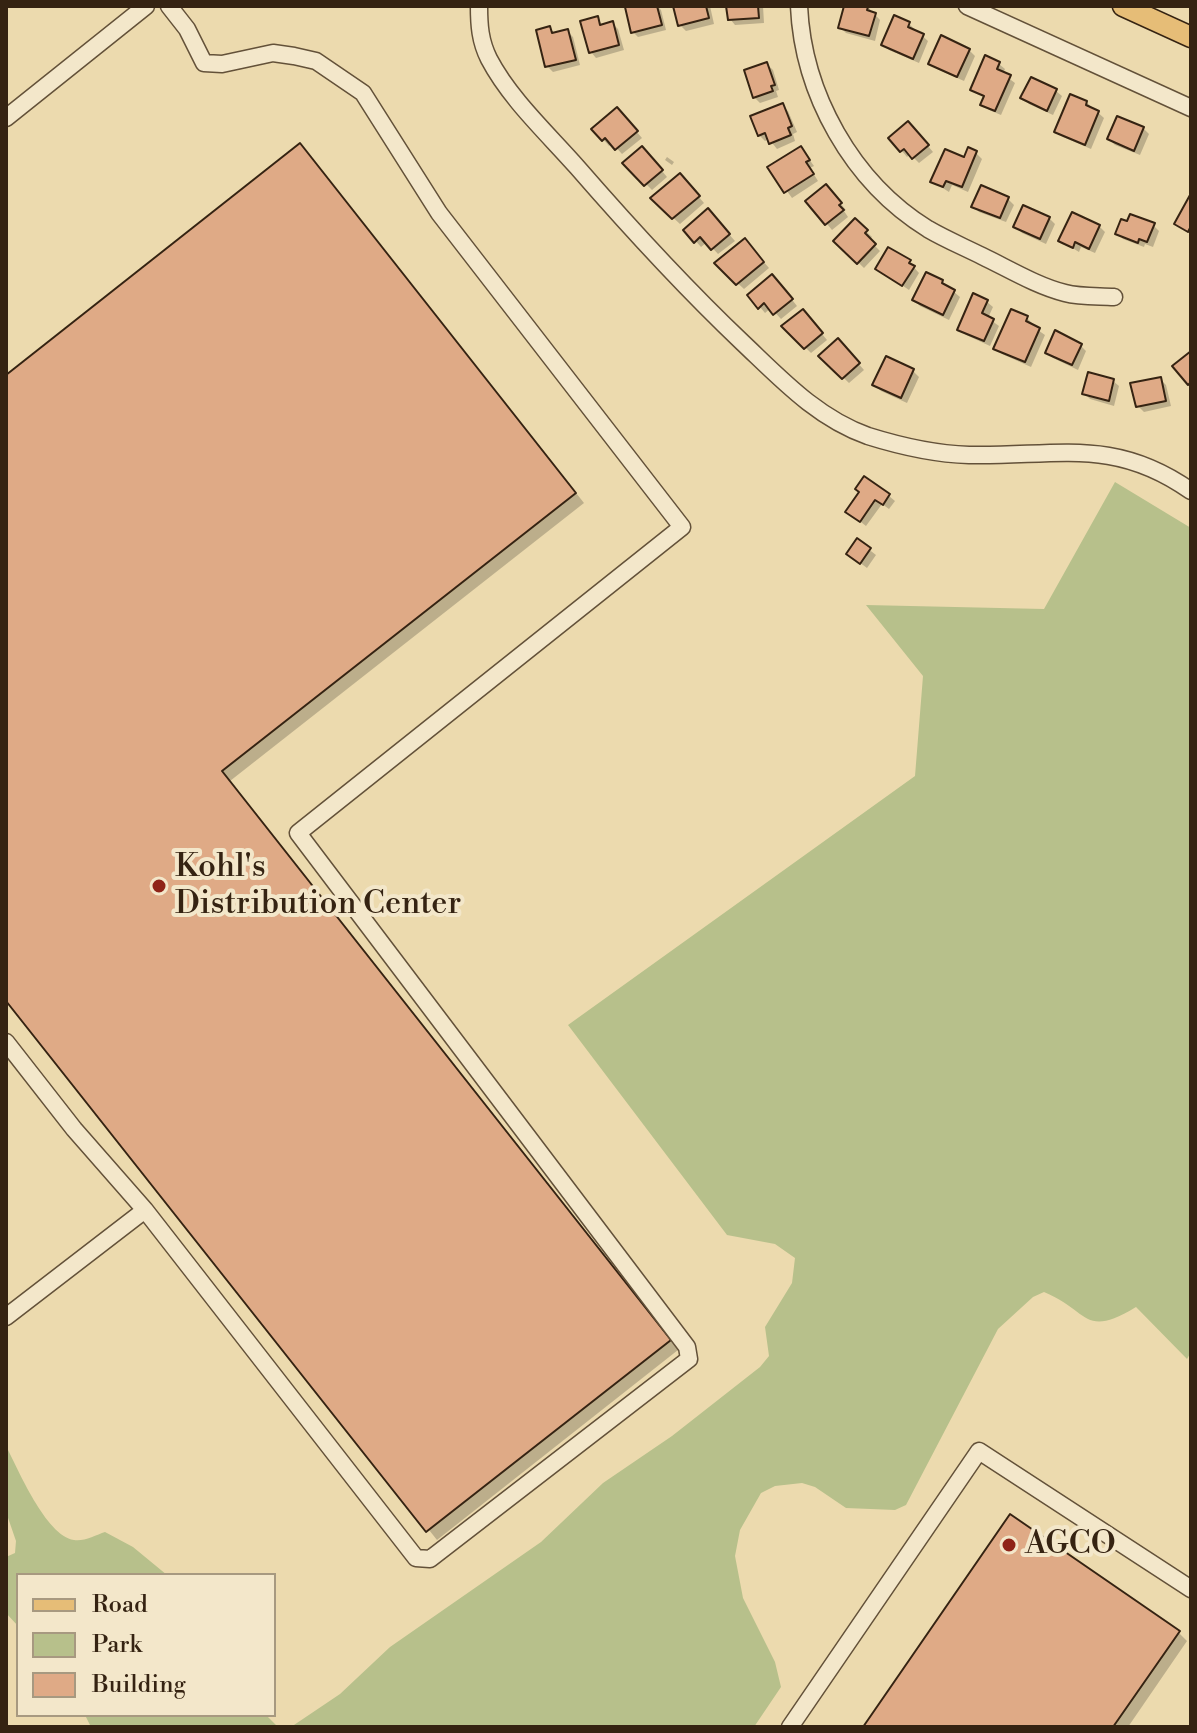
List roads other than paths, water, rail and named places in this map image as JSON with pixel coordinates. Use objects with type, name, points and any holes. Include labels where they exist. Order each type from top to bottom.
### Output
[{"type":"main road","points":[[1123,6],[1191,37]]},
{"type":"street","points":[[6,118],[146,6]]},
{"type":"street","points":[[6,1042],[74,1129],[145,1210],[416,1558],[430,1559],[689,1359],[687,1347],[298,833],[682,527],[439,213],[363,93],[316,61],[294,56],[273,53],[222,64],[204,63],[187,29],[169,6]]},
{"type":"street","points":[[479,6],[480,40],[490,61],[518,101],[660,261],[797,395],[824,415],[867,435],[910,447],[968,455],[1059,450],[1096,453],[1154,468],[1191,491]]},
{"type":"street","points":[[799,6],[800,30],[821,106],[853,159],[873,184],[928,229],[1021,274],[1066,293],[1114,297]]},
{"type":"street","points":[[967,6],[1191,108]]},
{"type":"street","points":[[6,1317],[145,1210]]},
{"type":"street","points":[[790,1727],[979,1451],[1191,1589]]},
{"type":"place","name":"Kohl's Distribution Center","points":[[159,886]]},
{"type":"place","name":"AGCO","points":[[1009,1545]]}]
